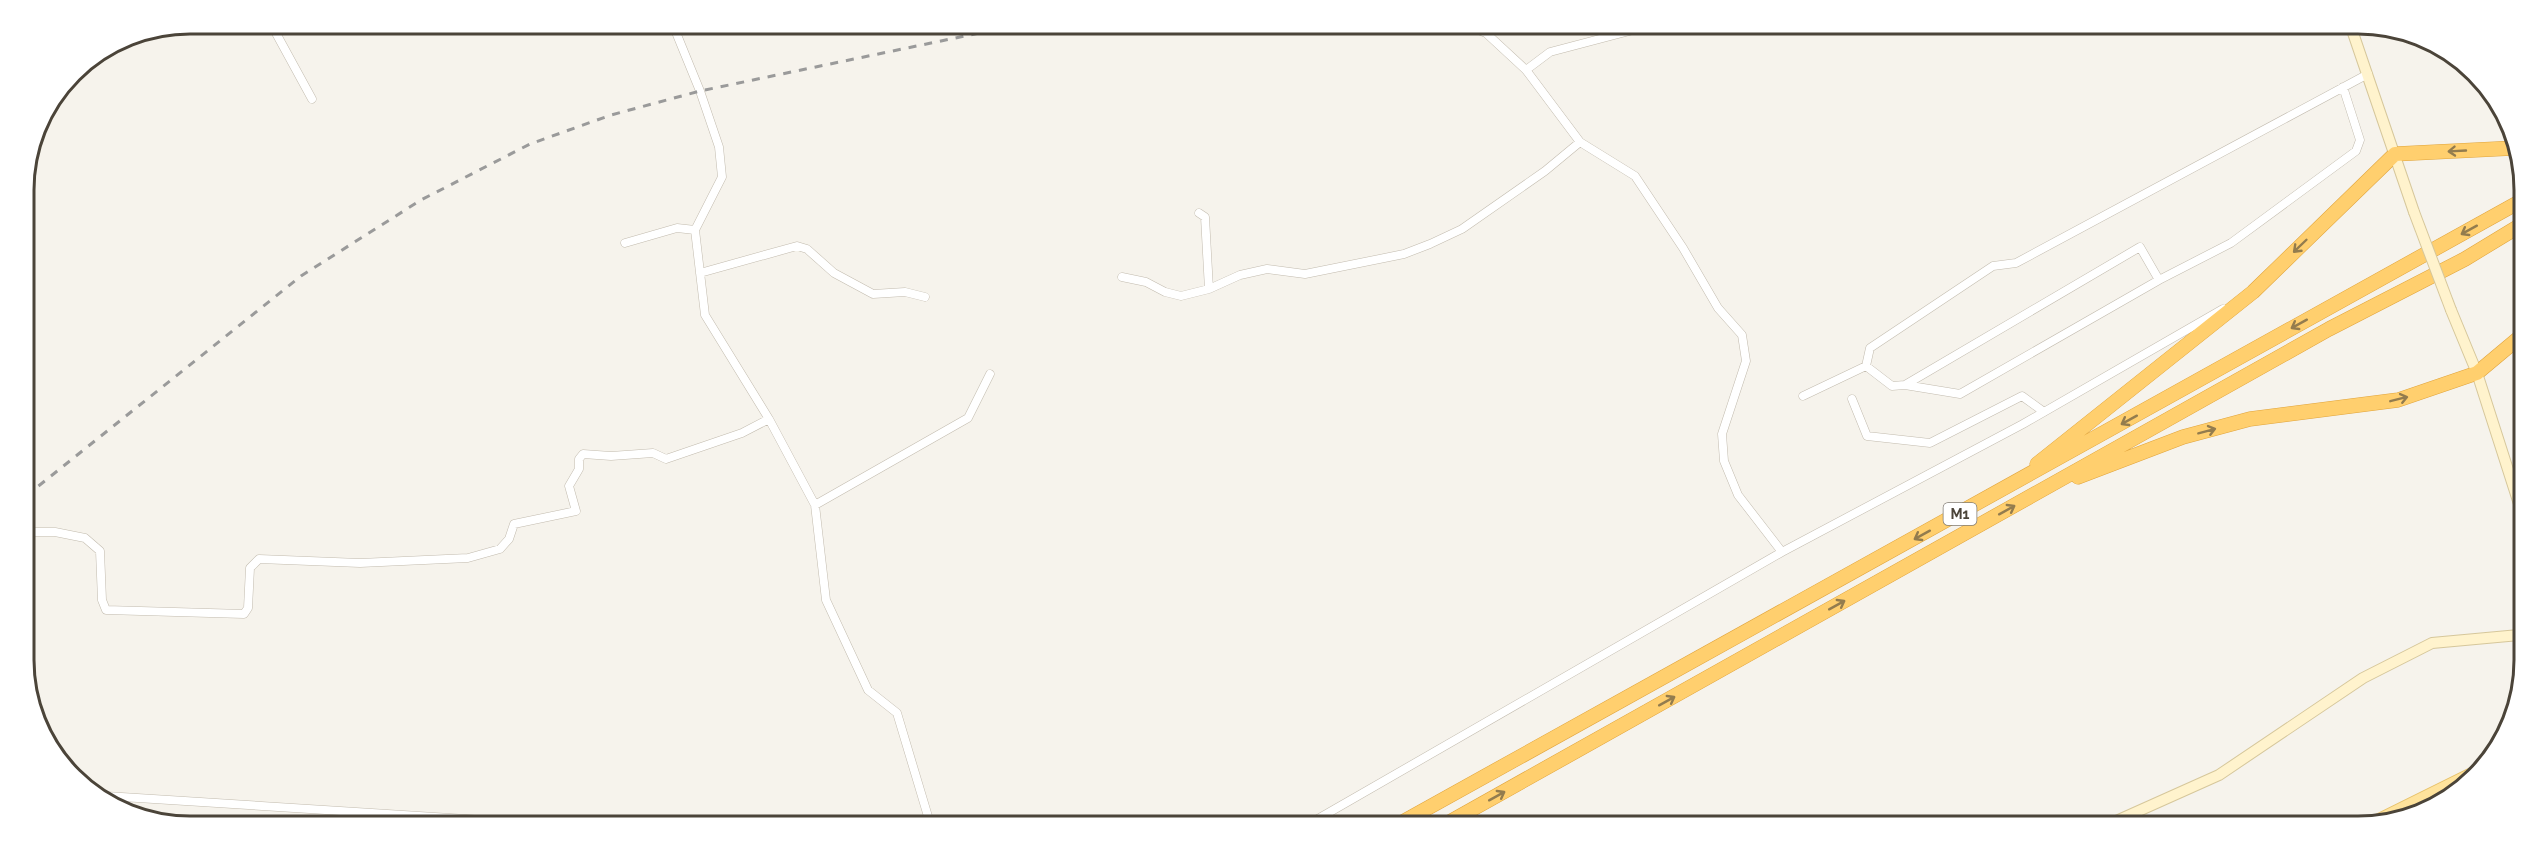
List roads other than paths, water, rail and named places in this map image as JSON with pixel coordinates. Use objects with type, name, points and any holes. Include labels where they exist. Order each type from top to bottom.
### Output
[{"type":"highway","points":[[2003,491],[2253,292],[2395,154],[2507,148]]},
{"type":"highway","name":"M1","points":[[1414,816],[2003,491],[2514,205]]},
{"type":"highway","name":"M1","points":[[1460,816],[2329,328],[2465,259],[2514,229]]},
{"type":"highway","points":[[2034,494],[2182,437],[2250,419],[2398,400],[2476,374],[2514,342]]},
{"type":"main road","points":[[2353,34],[2414,212],[2476,374],[2514,489]]},
{"type":"main road","points":[[2127,816],[2219,775],[2363,678],[2432,643],[2514,635]]},
{"type":"main road","points":[[2397,811],[2452,784]]},
{"type":"street","points":[[1488,34],[1526,70],[1580,142],[1635,176],[1683,248],[1718,308],[1742,336],[1746,361],[1722,434],[1724,461],[1738,495],[1782,552]]},
{"type":"street","points":[[1526,70],[1550,52],[1617,34]]},
{"type":"street","points":[[277,35],[312,99]]},
{"type":"street","points":[[677,35],[700,91],[719,147],[722,177],[695,230],[705,315],[769,419],[815,505],[826,600],[868,690],[897,713],[928,816]]},
{"type":"street","points":[[1866,366],[1870,348],[1993,266],[2016,263],[2368,74]]},
{"type":"street","points":[[1866,366],[1892,386],[1905,385],[1960,394],[2159,280],[2232,243],[2356,151],[2360,140],[2343,87]]},
{"type":"street","points":[[1122,277],[1146,282],[1165,292],[1182,296],[1209,289],[1240,275],[1267,269],[1305,274],[1404,254],[1462,229],[1545,171],[1580,142]]},
{"type":"street","points":[[1199,213],[1205,217],[1209,289]]},
{"type":"street","points":[[626,243],[676,228],[695,230]]},
{"type":"street","points":[[700,273],[797,246],[807,249],[834,273],[873,294],[905,292],[926,297]]},
{"type":"street","points":[[1905,385],[2140,247],[2159,280]]},
{"type":"street","points":[[1323,816],[1782,552],[2043,412],[2253,292]]},
{"type":"street","points":[[1803,396],[1866,366]]},
{"type":"street","points":[[815,505],[968,418],[990,374]]},
{"type":"street","points":[[1852,399],[1868,436],[1894,440],[1930,442],[2022,396],[2043,412]]},
{"type":"street","points":[[34,532],[55,532],[85,538],[100,551],[102,600],[106,610],[244,614],[248,608],[250,568],[259,559],[360,563],[468,558],[500,549],[509,539],[514,524],[576,511],[569,486],[579,468],[579,459],[583,454],[611,456],[653,453],[666,459],[742,433],[769,419]]},
{"type":"street","points":[[114,797],[411,816]]},
{"type":"railway","points":[[34,489],[301,276],[421,200],[530,144],[611,115],[700,91],[971,35]]}]
